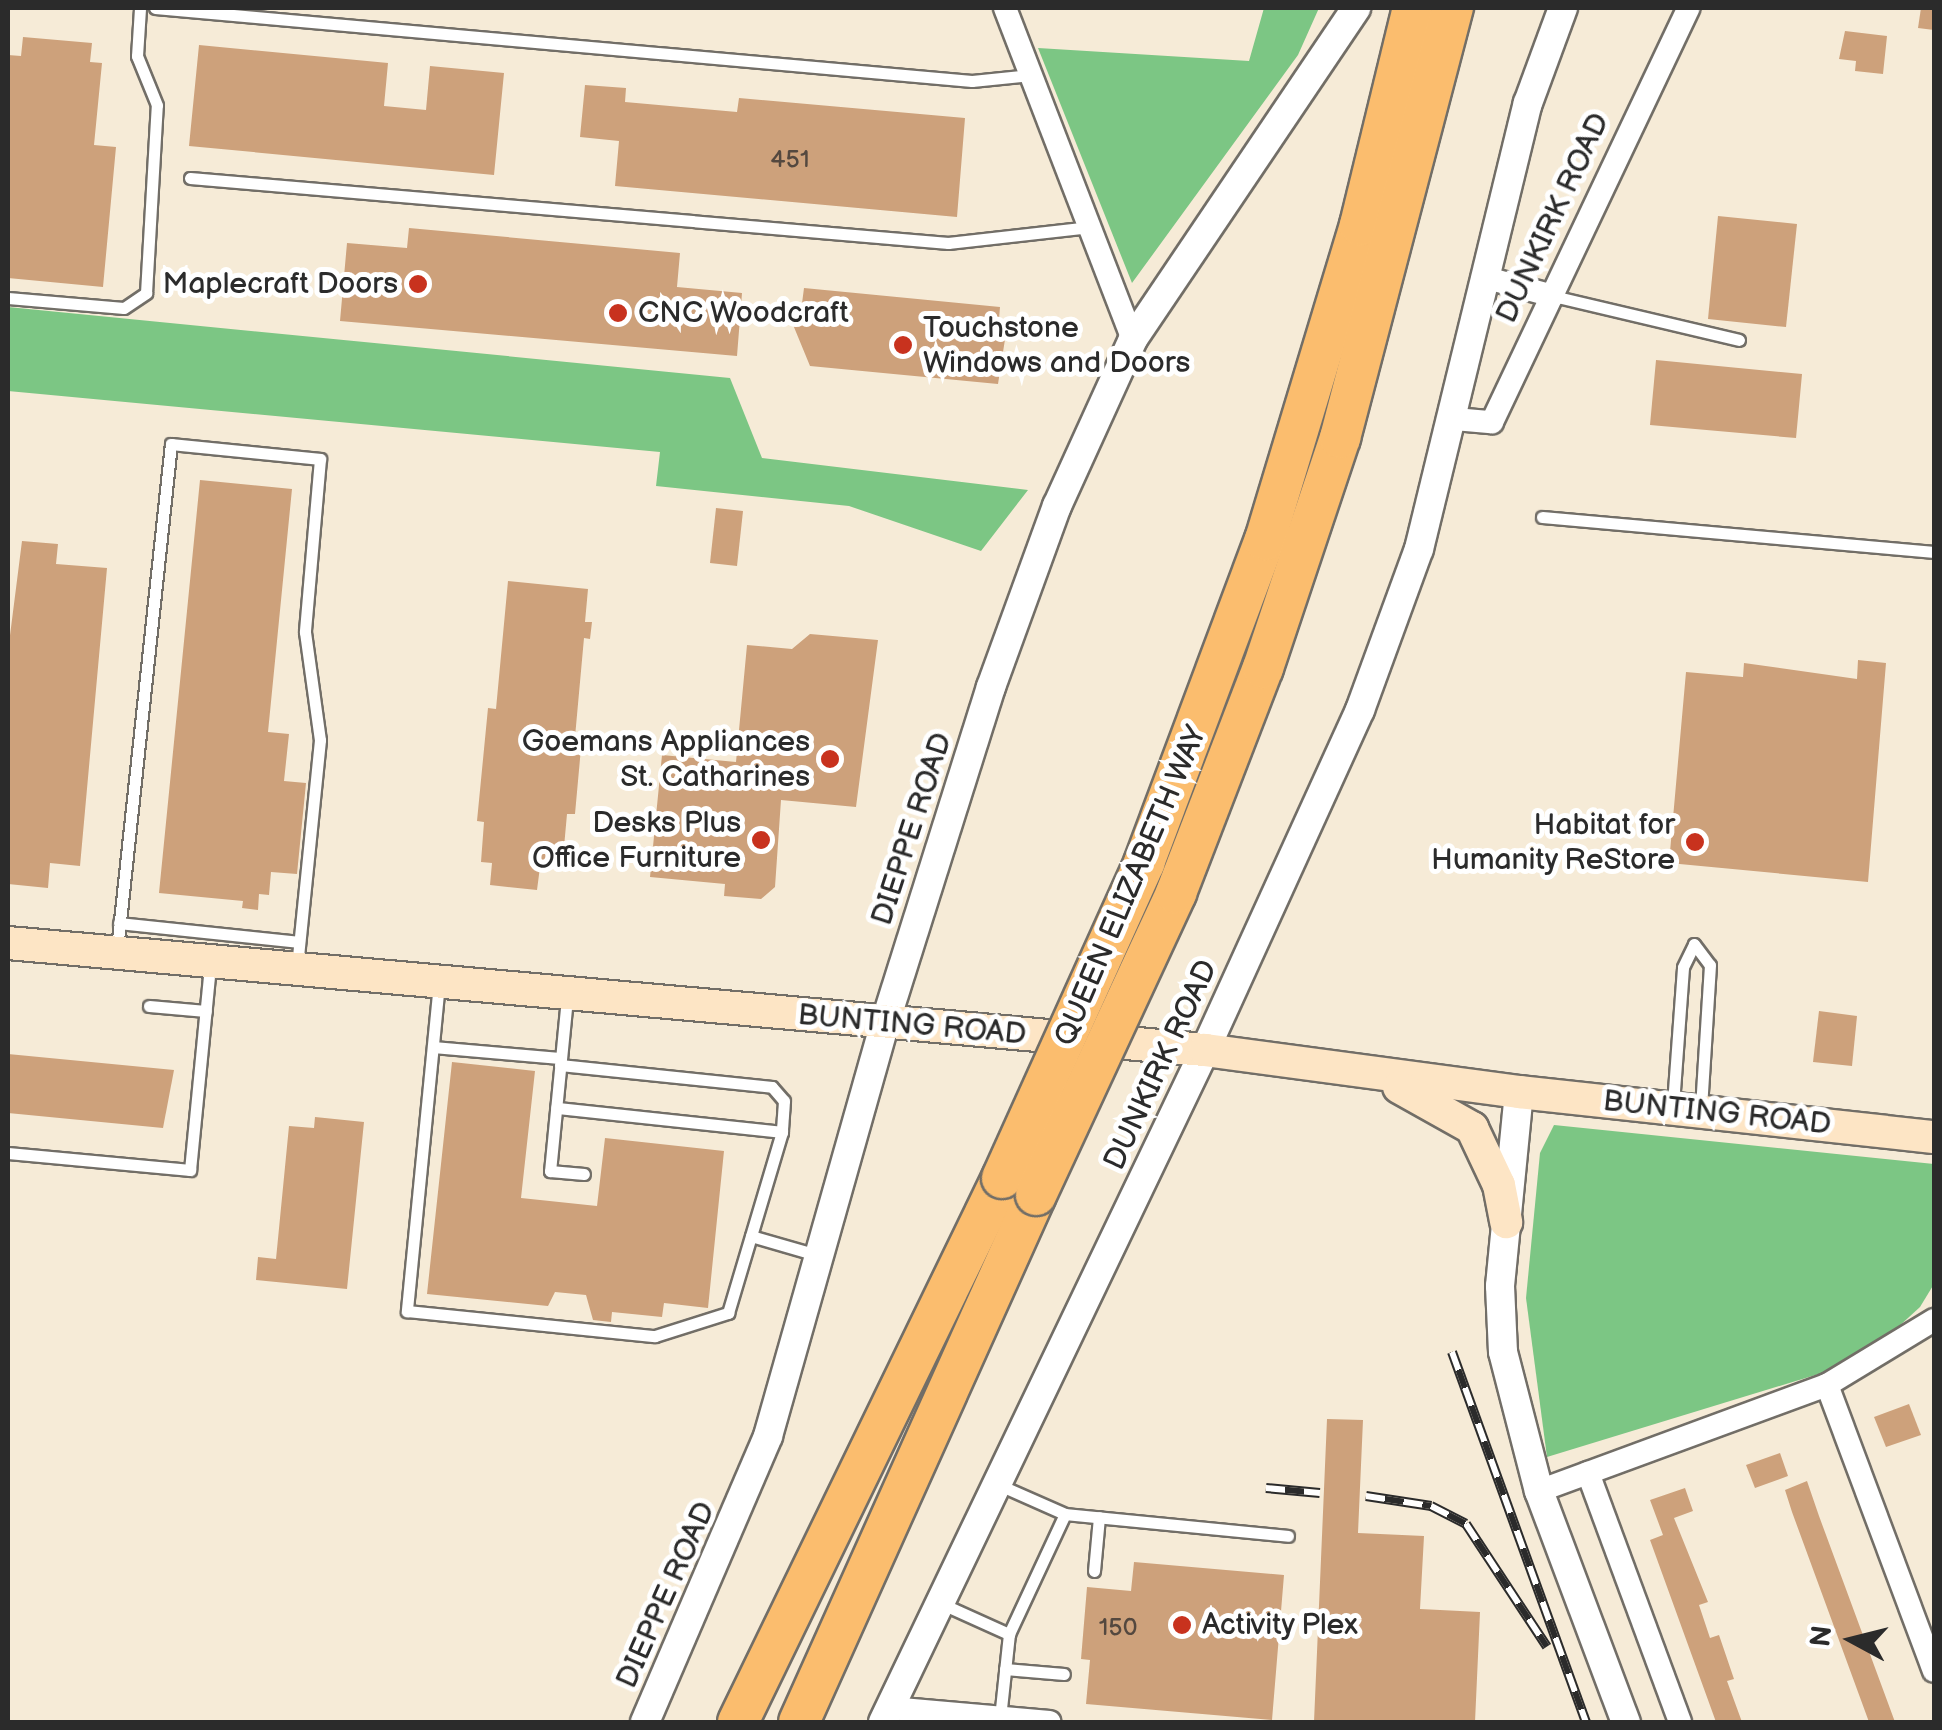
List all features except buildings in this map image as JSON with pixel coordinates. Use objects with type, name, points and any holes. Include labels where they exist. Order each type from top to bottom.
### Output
[{"type":"highway","name":"QUEEN ELIZABETH WAY","points":[[800,1722],[1019,1187],[1265,540],[1360,225],[1413,8]]},
{"type":"highway","name":"QUEEN ELIZABETH WAY","points":[[738,1722],[1019,1187],[1146,962],[1263,668],[1340,438],[1453,8]]},
{"type":"main road","name":"BUNTING ROAD","points":[[8,943],[118,938],[211,962],[298,956],[439,982],[1205,1050],[1519,1092],[1934,1137]]},
{"type":"main road","points":[[1348,1068],[1438,1104],[1472,1128],[1499,1185],[1506,1222]]},
{"type":"street","points":[[1005,8],[1133,339]]},
{"type":"street","name":"DIEPPE ROAD","points":[[644,1722],[754,1478],[821,1256],[884,1022],[1031,573],[1133,339],[1356,8]]},
{"type":"street","name":"DUNKIRK ROAD","points":[[887,1715],[1205,1050],[1360,710],[1420,549],[1528,103],[1563,8]]},
{"type":"street","name":"DUNKIRK ROAD","points":[[1454,419],[1492,422],[1689,8]]},
{"type":"street","points":[[1487,278],[1553,296]]},
{"type":"street","points":[[1519,1092],[1506,1222],[1503,1352],[1539,1490],[1626,1722]]},
{"type":"street","points":[[1539,1490],[1827,1385],[1934,1320]]},
{"type":"street","points":[[1827,1385],[1928,1635],[1934,1671]]},
{"type":"street","points":[[1588,1473],[1680,1722]]},
{"type":"street","points":[[887,1715],[1050,1722]]},
{"type":"lane","points":[[8,298],[124,308],[146,293],[157,105],[137,56],[140,8]]},
{"type":"lane","points":[[155,8],[972,81],[1031,75]]},
{"type":"lane","points":[[190,178],[948,243],[1090,227]]},
{"type":"lane","points":[[1553,296],[1739,340]]},
{"type":"lane","points":[[171,444],[320,459],[305,632],[320,740],[298,956],[118,938],[171,444]]},
{"type":"lane","points":[[1542,517],[1934,552]]},
{"type":"lane","points":[[1694,944],[1710,965],[1687,1110],[1683,967],[1694,944]]},
{"type":"lane","points":[[8,1153],[190,1170],[211,962]]},
{"type":"lane","points":[[433,1046],[772,1087],[784,1101],[782,1132],[728,1314],[655,1336],[407,1310],[439,982]]},
{"type":"lane","points":[[567,994],[550,1171],[584,1174]]},
{"type":"lane","points":[[149,1006],[206,1011]]},
{"type":"lane","points":[[556,1108],[782,1132]]},
{"type":"lane","points":[[751,1236],[821,1256]]},
{"type":"lane","points":[[998,1484],[1065,1514],[1288,1536]]},
{"type":"lane","points":[[1000,1718],[1009,1634],[1065,1514]]},
{"type":"lane","points":[[1094,1571],[1099,1517]]},
{"type":"lane","points":[[940,1603],[1009,1634]]},
{"type":"lane","points":[[1005,1670],[1064,1674]]},
{"type":"green space","points":[[1264,8],[1319,8],[1298,55],[1132,283],[1038,48],[1249,61]]},
{"type":"green space","points":[[8,307],[730,378],[762,458],[1028,490],[981,551],[849,506],[656,486],[660,452],[8,391]]},
{"type":"green space","points":[[1554,1125],[1934,1164],[1934,1284],[1920,1307],[1861,1361],[1547,1457],[1526,1298],[1540,1153]]},
{"type":"railway","points":[[1452,1352],[1586,1722]]},
{"type":"railway","points":[[1266,1488],[1320,1493]]},
{"type":"railway","points":[[1366,1496],[1431,1506],[1466,1524],[1547,1647]]},
{"type":"place","name":"Maplecraft Doors","points":[[418,284]]},
{"type":"place","name":"CNC Woodcraft","points":[[618,313]]},
{"type":"place","name":"Touchstone Windows and Doors","points":[[903,345]]},
{"type":"place","name":"Goemans Appliances St. Catharines","points":[[830,759]]},
{"type":"place","name":"Desks Plus Office Furniture","points":[[761,840]]},
{"type":"place","name":"Habitat for Humanity ReStore","points":[[1695,842]]},
{"type":"place","name":"Activity Plex","points":[[1182,1625]]}]
